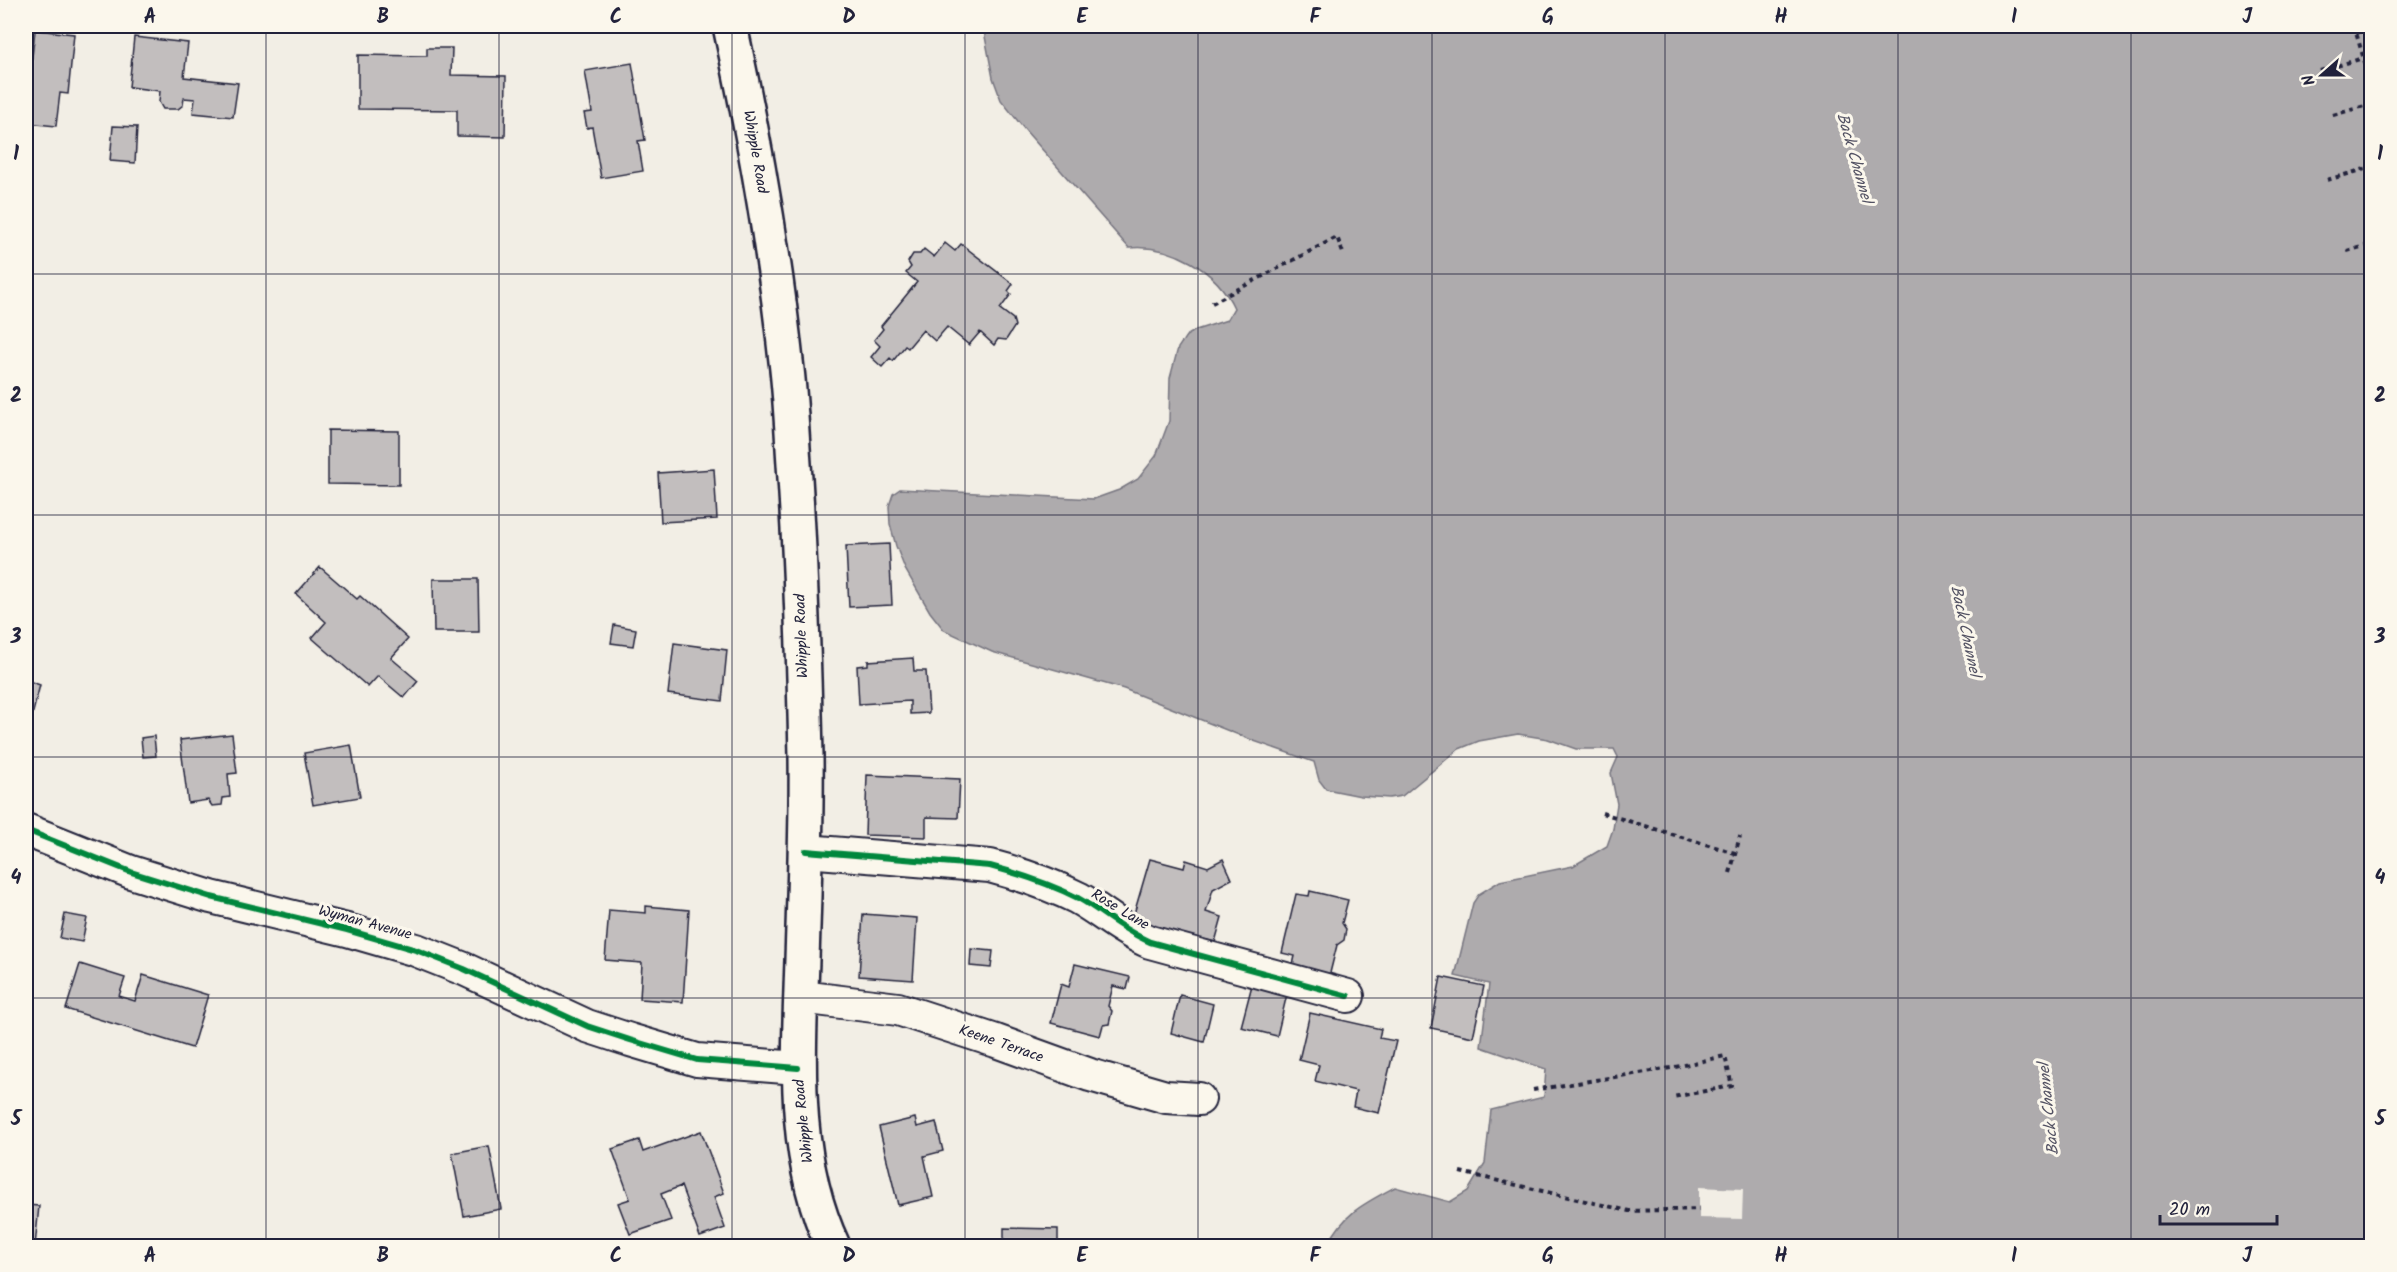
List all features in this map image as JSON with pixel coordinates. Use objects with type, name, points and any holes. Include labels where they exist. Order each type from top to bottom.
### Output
[{"type":"main road","name":"Whipple Road","points":[[730,26],[760,177],[787,363],[802,605],[806,851],[798,1068],[802,1128],[808,1164],[816,1203],[833,1246]]},
{"type":"street","name":"Wyman Avenue","points":[[26,830],[131,872],[211,897],[347,930],[416,950],[464,969],[586,1026],[630,1040],[698,1060],[798,1068]]},
{"type":"street","name":"Rose Lane","points":[[806,851],[990,866],[1079,899],[1128,932],[1149,942],[1348,996]]},
{"type":"street","name":"Keene Terrace","points":[[801,997],[898,1009],[1090,1075],[1166,1096],[1199,1099]]},
{"type":"path","points":[[2354,26],[2371,85]]},
{"type":"path","points":[[2356,33],[2372,28]]},
{"type":"path","points":[[2320,71],[2363,58]]},
{"type":"path","points":[[2333,115],[2372,104]]},
{"type":"path","points":[[2327,180],[2372,167]]},
{"type":"path","points":[[1212,303],[1337,237],[1343,254]]},
{"type":"path","points":[[2347,251],[2372,244]]},
{"type":"path","points":[[1602,813],[1736,853]]},
{"type":"path","points":[[1730,873],[1740,836]]},
{"type":"path","points":[[1533,1090],[1671,1068],[1725,1056],[1732,1086],[1672,1097]]},
{"type":"path","points":[[1460,1172],[1629,1212],[1699,1209]]},
{"type":"water","name":"Back Channel","points":[[983,26],[2371,26],[2371,1246],[1327,1246],[1340,1225],[1355,1210],[1395,1187],[1450,1202],[1468,1191],[1485,1163],[1491,1110],[1544,1097],[1546,1069],[1481,1047],[1489,984],[1455,976],[1473,903],[1479,894],[1500,881],[1573,866],[1607,846],[1613,829],[1617,804],[1611,773],[1618,757],[1614,749],[1576,749],[1548,739],[1518,734],[1479,741],[1459,749],[1402,796],[1389,798],[1361,796],[1326,789],[1319,780],[1314,762],[1254,741],[1124,689],[992,652],[944,630],[930,612],[905,569],[896,546],[890,524],[889,506],[893,494],[900,489],[1094,499],[1119,490],[1138,479],[1156,456],[1169,421],[1170,378],[1178,348],[1186,336],[1196,330],[1227,320],[1234,308],[1216,282],[1191,262],[1161,250],[1129,248],[1001,100],[993,78]]},
{"type":"pier","points":[[1699,1187],[1743,1189],[1742,1219],[1699,1218]]},
{"type":"building","points":[[35,30],[74,34],[68,94],[60,93],[56,126],[27,123],[31,91],[26,91],[26,75],[30,75]]},
{"type":"building","points":[[134,37],[188,43],[184,77],[238,83],[233,117],[193,113],[195,99],[184,98],[183,105],[178,109],[163,109],[159,102],[160,91],[129,87]]},
{"type":"building","points":[[427,48],[452,48],[451,75],[506,76],[505,137],[457,136],[457,110],[358,109],[358,55],[427,56]]},
{"type":"building","points":[[632,63],[645,140],[638,141],[643,171],[601,178],[592,127],[587,128],[584,113],[592,112],[585,71]]},
{"type":"building","points":[[113,126],[137,127],[135,163],[110,161]]},
{"type":"building","points":[[945,243],[955,251],[961,244],[1013,284],[1008,291],[1011,294],[1000,309],[1013,319],[1015,326],[1006,340],[998,339],[994,345],[980,332],[969,345],[947,327],[935,341],[923,330],[908,348],[905,346],[893,361],[890,358],[882,367],[871,357],[880,346],[874,340],[883,329],[881,326],[917,282],[906,273],[911,267],[908,262],[913,254],[920,254],[924,249],[934,257]]},
{"type":"building","points":[[328,430],[399,431],[399,485],[328,484]]},
{"type":"building","points":[[714,469],[717,519],[661,522],[658,473]]},
{"type":"building","points":[[889,544],[892,605],[849,607],[846,546]]},
{"type":"building","points":[[320,567],[357,599],[360,596],[408,639],[391,658],[418,681],[404,698],[378,676],[368,687],[312,638],[326,622],[296,594]]},
{"type":"building","points":[[433,579],[478,579],[479,632],[434,632]]},
{"type":"building","points":[[614,625],[636,629],[633,646],[611,643]]},
{"type":"building","points":[[674,643],[727,650],[722,701],[668,694]]},
{"type":"building","points":[[913,658],[914,671],[926,671],[929,713],[910,714],[910,701],[859,704],[857,666],[868,665],[868,661]]},
{"type":"building","points":[[26,680],[40,685],[32,716],[26,714]]},
{"type":"building","points":[[232,734],[237,773],[228,774],[230,797],[223,798],[222,805],[212,806],[208,800],[188,803],[180,740]]},
{"type":"building","points":[[154,736],[156,756],[143,757],[141,738]]},
{"type":"building","points":[[351,745],[360,797],[313,805],[304,753]]},
{"type":"building","points":[[867,775],[960,779],[958,818],[926,817],[926,837],[865,835]]},
{"type":"building","points":[[1150,859],[1184,868],[1186,860],[1208,867],[1223,859],[1232,879],[1213,889],[1206,912],[1222,917],[1215,942],[1202,939],[1201,943],[1131,924]]},
{"type":"building","points":[[1310,891],[1348,900],[1342,923],[1346,929],[1344,940],[1337,945],[1329,977],[1292,969],[1295,956],[1282,953],[1296,894],[1309,896]]},
{"type":"building","points":[[646,906],[689,910],[683,1002],[640,999],[642,963],[605,960],[609,910],[646,913]]},
{"type":"building","points":[[65,914],[87,918],[82,942],[60,938]]},
{"type":"building","points":[[863,914],[917,918],[913,980],[859,976]]},
{"type":"building","points":[[971,949],[993,951],[991,968],[970,966]]},
{"type":"building","points":[[80,964],[125,978],[119,996],[135,1001],[143,975],[208,995],[192,1048],[66,1009]]},
{"type":"building","points":[[1075,964],[1130,977],[1127,989],[1113,986],[1108,1006],[1112,1011],[1109,1024],[1103,1025],[1100,1036],[1051,1023],[1061,984],[1069,987]]},
{"type":"building","points":[[1441,977],[1484,986],[1473,1037],[1431,1028]]},
{"type":"building","points":[[1252,985],[1287,994],[1277,1036],[1241,1027]]},
{"type":"building","points":[[1180,995],[1213,1004],[1204,1042],[1171,1033]]},
{"type":"building","points":[[1310,1013],[1381,1029],[1379,1038],[1396,1041],[1379,1113],[1353,1107],[1356,1091],[1315,1081],[1319,1065],[1299,1060]]},
{"type":"building","points":[[915,1118],[917,1127],[936,1122],[943,1151],[924,1156],[933,1197],[898,1205],[879,1127]]},
{"type":"building","points":[[701,1131],[724,1193],[714,1197],[725,1228],[700,1237],[681,1186],[661,1194],[671,1220],[630,1234],[618,1203],[630,1199],[612,1149],[639,1140],[643,1152]]},
{"type":"building","points":[[489,1146],[501,1209],[464,1216],[452,1153]]},
{"type":"building","points":[[26,1205],[39,1206],[35,1246],[26,1246]]},
{"type":"building","points":[[1004,1228],[1058,1229],[1058,1246],[1004,1246]]},
{"type":"cycle path","points":[[26,830],[131,872],[211,897],[347,930],[416,950],[464,969],[587,1026],[630,1040],[697,1060],[798,1068]]},
{"type":"cycle path","points":[[806,851],[990,866],[1035,880],[1078,898],[1130,932],[1150,942],[1348,996]]}]
